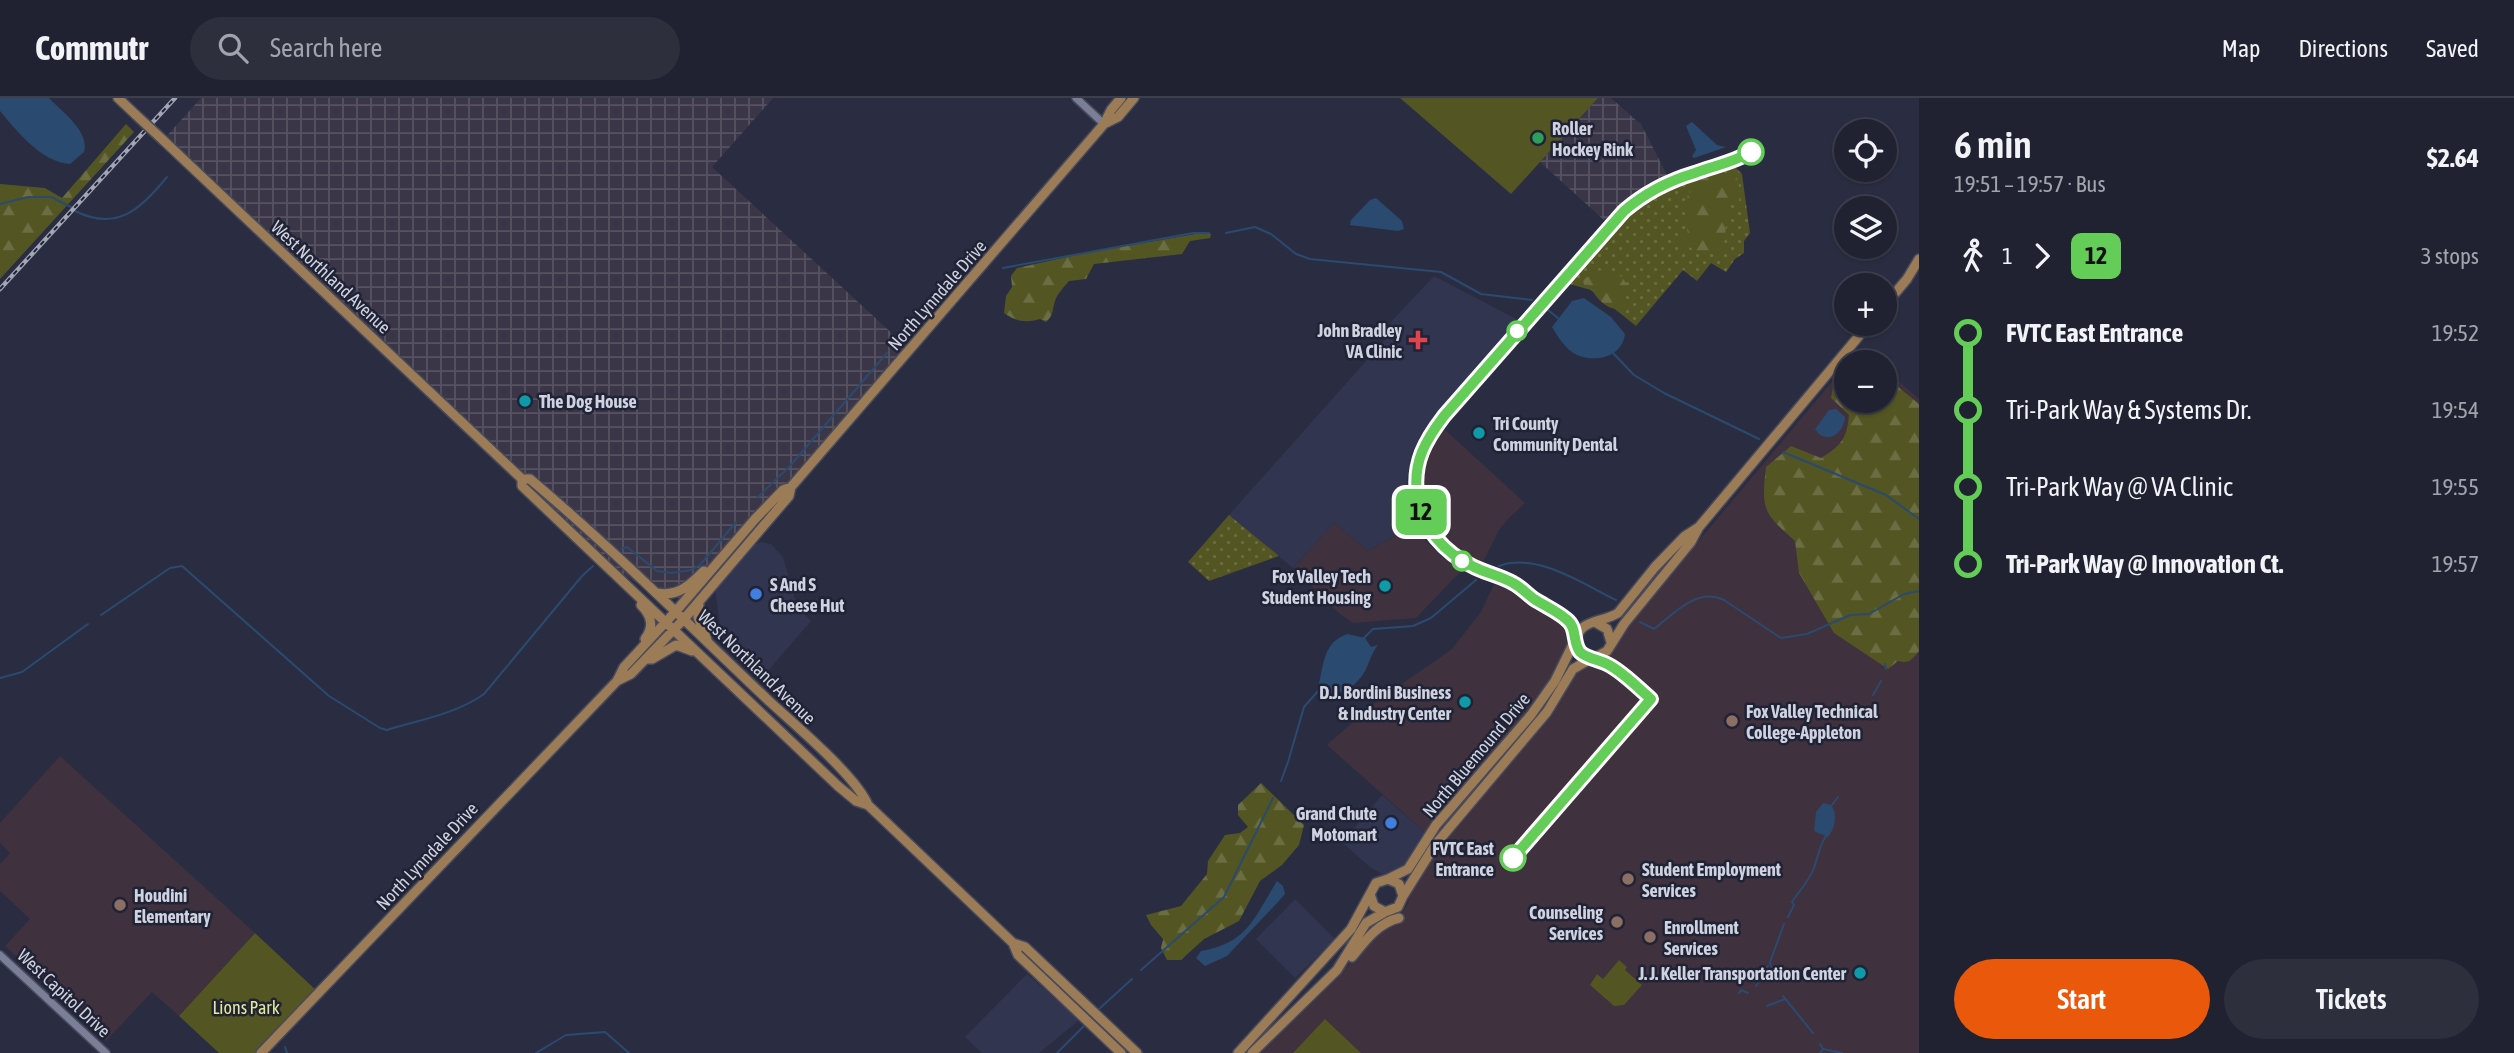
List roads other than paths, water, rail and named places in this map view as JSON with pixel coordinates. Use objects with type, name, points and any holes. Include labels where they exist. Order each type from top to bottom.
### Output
[{"type":"main road","name":"West Northland Avenue","points":[[118,98],[522,479],[530,479],[657,593],[819,748],[863,793],[868,805],[1013,943],[1025,947],[1138,1053]]},
{"type":"main road","name":"North Lynndale Drive","points":[[617,681],[631,674],[702,599],[789,496],[791,487],[1104,124],[1121,98]]},
{"type":"main road","name":"North Lynndale Drive","points":[[1104,124],[1118,117],[1134,98]]},
{"type":"main road","points":[[1897,291],[1919,259]]},
{"type":"main road","points":[[1907,279],[1919,271]]},
{"type":"main road","points":[[1699,527],[1685,536],[1655,567],[1621,610],[1611,617],[1582,626],[1576,638],[1580,651],[1592,658],[1605,654],[1611,642],[1691,542],[1699,527],[1859,336]]},
{"type":"main road","name":"West Northland Avenue","points":[[522,479],[522,486],[701,656],[856,801],[868,805]]},
{"type":"main road","name":"North Lynndale Drive","points":[[261,1053],[617,681],[624,667],[783,490],[791,487]]},
{"type":"main road","points":[[657,593],[668,595],[678,592],[712,562],[720,562]]},
{"type":"main road","points":[[614,573],[616,581],[649,614],[651,627],[645,644]]},
{"type":"main road","points":[[702,599],[698,617],[707,635],[707,642]]},
{"type":"main road","points":[[1595,622],[1607,629],[1611,642]]},
{"type":"main road","name":"North Bluemound Drive","points":[[1388,879],[1408,869],[1436,825],[1531,715],[1555,681],[1576,638]]},
{"type":"main road","points":[[646,659],[652,659],[676,645],[686,647],[701,656]]},
{"type":"main road","name":"North Bluemound Drive","points":[[1403,896],[1435,845],[1547,712],[1573,669],[1592,658]]},
{"type":"main road","points":[[1238,1053],[1351,929],[1376,883],[1388,879],[1399,884],[1403,896],[1398,908],[1366,923],[1337,970]]},
{"type":"main road","points":[[1370,894],[1374,906],[1385,912]]},
{"type":"main road","points":[[1252,1053],[1378,928],[1399,918]]},
{"type":"main road","name":"West Northland Avenue","points":[[1013,943],[1017,955],[1121,1053]]},
{"type":"street","points":[[1076,98],[1104,124]]},
{"type":"street","name":"West Capitol Drive","points":[[0,955],[106,1053]]},
{"type":"waterway","points":[[75,211],[103,219],[127,214],[148,199],[167,177]]},
{"type":"waterway","points":[[0,204],[28,197],[51,197],[71,207]]},
{"type":"waterway","points":[[1226,233],[1255,227],[1271,234],[1296,254],[1310,259],[1441,272],[1481,294],[1532,300]]},
{"type":"waterway","points":[[1003,268],[1193,233],[1209,233]]},
{"type":"waterway","points":[[912,326],[966,266]]},
{"type":"waterway","points":[[1548,310],[1558,318]]},
{"type":"waterway","points":[[1612,352],[1634,375],[1664,393],[1759,439]]},
{"type":"waterway","points":[[757,498],[790,466],[887,353]]},
{"type":"waterway","points":[[1783,452],[1886,495],[1919,519]]},
{"type":"waterway","points":[[621,549],[627,547],[657,571],[672,573],[691,570],[700,565],[736,522]]},
{"type":"waterway","points":[[1499,566],[1514,563],[1544,566],[1616,600]]},
{"type":"waterway","points":[[101,615],[170,568],[182,566],[329,696],[387,730],[449,712],[484,694],[593,566]]},
{"type":"waterway","points":[[1364,638],[1373,629],[1413,626],[1431,618],[1476,580]]},
{"type":"waterway","points":[[1640,622],[1654,629],[1686,604],[1704,597],[1714,597],[1724,600],[1781,638],[1807,634],[1850,615],[1869,614],[1904,594],[1919,591]]},
{"type":"waterway","points":[[0,678],[22,672],[88,624]]},
{"type":"waterway","points":[[1885,664],[1886,669]]},
{"type":"waterway","points":[[1873,695],[1881,681]]},
{"type":"waterway","points":[[1281,781],[1304,707],[1319,690]]},
{"type":"waterway","points":[[1832,805],[1838,797]]},
{"type":"waterway","points":[[1141,970],[1224,897],[1273,798]]},
{"type":"waterway","points":[[1788,917],[1794,905],[1792,902],[1812,873],[1826,836]]},
{"type":"waterway","points":[[1775,982],[1770,962],[1784,924]]},
{"type":"waterway","points":[[1756,986],[1768,966]]},
{"type":"waterway","points":[[1099,1009],[1132,979]]},
{"type":"waterway","points":[[1739,993],[1741,990],[1748,993]]},
{"type":"waterway","points":[[1783,996],[1813,1033]]},
{"type":"waterway","points":[[1767,1006],[1785,999]]},
{"type":"waterway","points":[[1057,1053],[1084,1026]]},
{"type":"waterway","points":[[536,1053],[566,1035],[605,1032],[629,1053]]},
{"type":"waterway","points":[[1820,1044],[1823,1049],[1820,1053]]},
{"type":"waterway","points":[[285,1047],[287,1053]]},
{"type":"waterway","points":[[1823,1049],[1842,1053]]},
{"type":"railway","points":[[0,289],[175,98]]},
{"type":"place","name":"Roller Hockey Rink","points":[[1538,138]]},
{"type":"place","name":"John Bradley VA Clinic","points":[[1418,340]]},
{"type":"place","name":"The Dog House","points":[[525,401]]},
{"type":"place","name":"Tri County Community Dental","points":[[1479,433]]},
{"type":"place","name":"Fox Valley Tech Student Housing","points":[[1385,586]]},
{"type":"place","name":"S And S Cheese Hut","points":[[756,594]]},
{"type":"place","name":"D.J. Bordini Business & Industry Center","points":[[1465,702]]},
{"type":"place","name":"Fox Valley Technical College-Appleton","points":[[1732,721]]},
{"type":"place","name":"Grand Chute Motomart","points":[[1391,823]]},
{"type":"place","name":"FVTC East Entrance","points":[[1513,858]]},
{"type":"place","name":"Student Employment Services","points":[[1628,879]]},
{"type":"place","name":"Houdini Elementary","points":[[120,905]]},
{"type":"place","name":"Counseling Services","points":[[1617,922]]},
{"type":"place","name":"Enrollment Services","points":[[1650,937]]},
{"type":"place","name":"J. J. Keller Transportation Center","points":[[1860,973]]},
{"type":"park label","name":"Lions Park","points":[[246,1007]]}]
